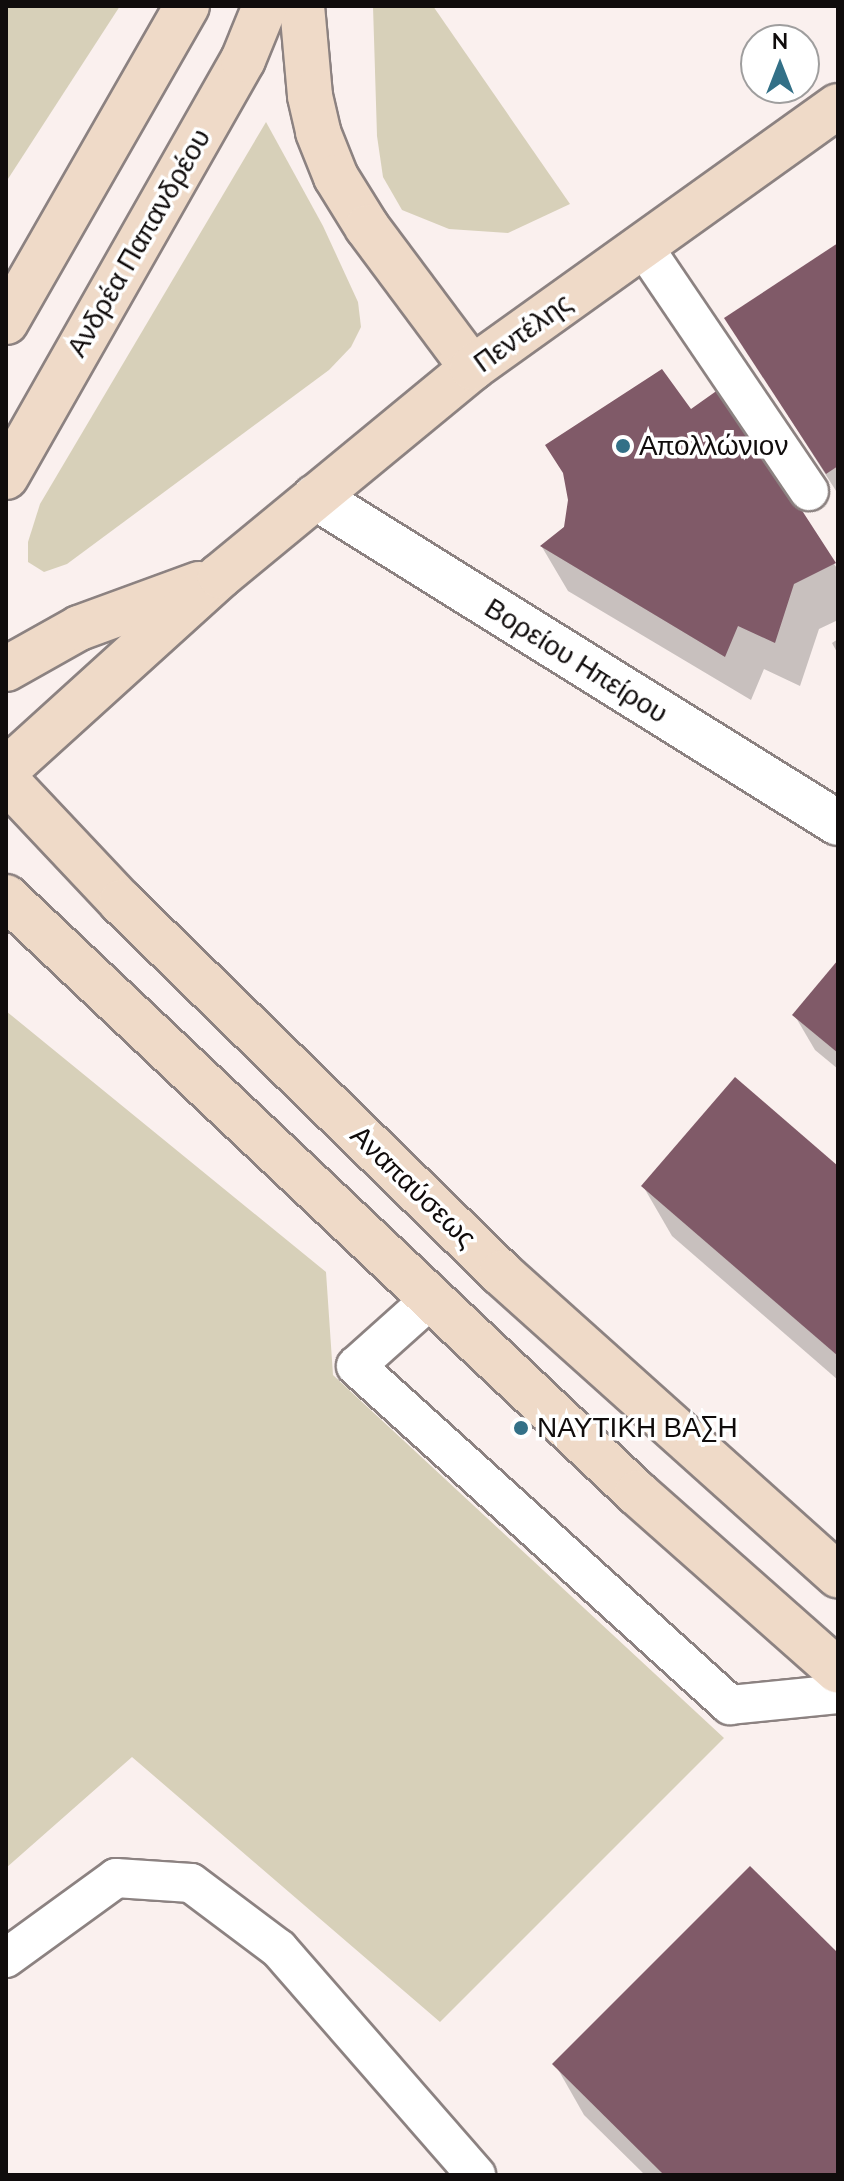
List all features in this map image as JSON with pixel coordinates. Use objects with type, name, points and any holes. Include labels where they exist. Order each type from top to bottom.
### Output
[{"type":"main road","points":[[6,322],[187,6]]},
{"type":"main road","name":"Ανδρέα Παπανδρέου","points":[[6,477],[243,60],[265,6]]},
{"type":"main road","points":[[302,6],[310,96],[318,132],[336,177],[367,227],[472,368]]},
{"type":"main road","name":"Πεντέλης","points":[[6,770],[220,576],[472,368],[838,106]]},
{"type":"main road","name":"Πεντέλης","points":[[6,669],[79,628],[220,576]]},
{"type":"main road","name":"Αναπαύσεως","points":[[6,780],[121,902],[501,1273],[838,1575]]},
{"type":"main road","points":[[6,897],[433,1297],[637,1493],[838,1671]]},
{"type":"street","name":"Βορείου Ηπείρου","points":[[315,497],[838,823]]},
{"type":"lane","points":[[643,246],[809,491]]},
{"type":"lane","points":[[433,1297],[356,1366],[730,1705],[838,1694]]},
{"type":"lane","points":[[6,1958],[116,1878],[191,1883],[279,1949],[476,2175]]},
{"type":"shaded area","points":[[6,6],[120,6],[6,182]]},
{"type":"shaded area","points":[[373,6],[433,6],[570,204],[508,233],[449,229],[402,210],[383,177],[377,136]]},
{"type":"shaded area","points":[[266,122],[323,226],[358,302],[361,327],[351,347],[329,370],[67,564],[44,572],[28,562],[28,542],[40,504]]},
{"type":"shaded area","points":[[6,1011],[326,1272],[333,1375],[724,1738],[440,2022],[132,1757],[6,1868]]},
{"type":"building","points":[[838,243],[838,466],[826,474],[724,318]]},
{"type":"building","points":[[662,369],[691,409],[722,387],[836,563],[794,584],[775,643],[738,626],[725,657],[540,546],[564,527],[568,500],[563,473],[545,445]]},
{"type":"building","points":[[838,960],[838,1053],[792,1015]]},
{"type":"building","points":[[735,1077],[838,1166],[838,1356],[641,1186]]},
{"type":"building","points":[[750,1866],[838,1953],[838,2175],[664,2175],[552,2064]]},
{"type":"place","name":"Απολλώνιον","points":[[623,446]]},
{"type":"place","name":"ΝΑΥΤΙΚΗ ΒΑΣΗ","points":[[521,1428]]}]
